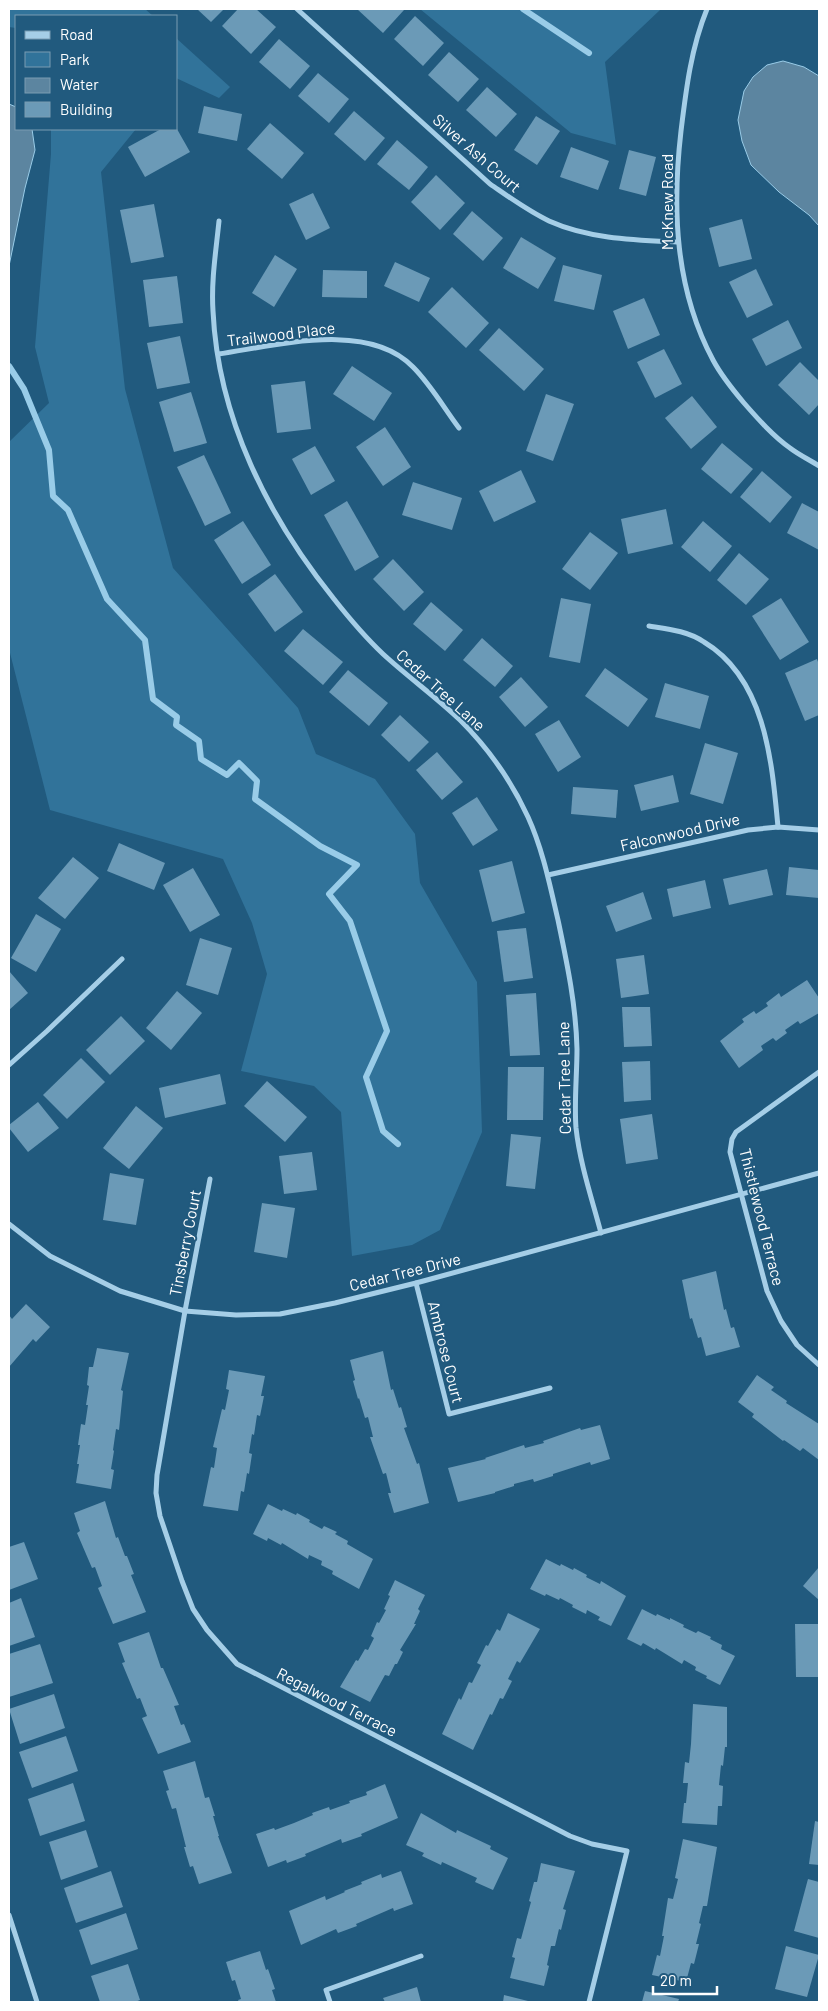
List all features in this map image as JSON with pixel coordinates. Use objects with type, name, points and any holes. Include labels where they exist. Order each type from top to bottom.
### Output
[{"type":"street","name":"Silver Ash Court","points":[[297,9],[490,184],[517,203],[550,221],[580,231],[618,239],[677,242]]},
{"type":"street","name":"McKnew Road","points":[[707,9],[692,54],[676,169],[677,242],[683,279],[696,320],[713,361],[734,391],[759,420],[789,448],[819,466]]},
{"type":"street","name":"Cedar Tree Lane","points":[[219,221],[213,280],[213,312],[218,354],[237,433],[254,475],[278,519],[313,572],[350,618],[382,653],[459,720],[482,744],[505,776],[529,818],[548,875],[570,977],[575,1012],[577,1049],[576,1126],[580,1155],[601,1233]]},
{"type":"street","name":"Trailwood Place","points":[[218,354],[318,339],[348,339],[375,346],[396,353],[413,367],[459,428]]},
{"type":"street","points":[[649,626],[679,631],[704,641],[724,657],[740,678],[755,705],[766,736],[772,763],[778,827]]},
{"type":"street","name":"Falconwood Drive","points":[[548,875],[748,830],[778,827],[819,830]]},
{"type":"street","points":[[9,1065],[122,959]]},
{"type":"street","name":"Thistlewood Terrace","points":[[819,1072],[736,1132],[732,1140],[730,1152],[743,1195],[767,1291],[781,1321],[798,1345],[819,1365]]},
{"type":"street","name":"Cedar Tree Drive","points":[[9,1224],[50,1256],[120,1291],[185,1310],[236,1315],[280,1314],[416,1283],[819,1173]]},
{"type":"street","name":"Tinsberry Court","points":[[185,1310],[210,1179]]},
{"type":"street","name":"Ambrose Court","points":[[416,1283],[449,1414],[550,1388]]},
{"type":"street","name":"Regalwood Terrace","points":[[185,1310],[157,1475],[156,1493],[160,1516],[193,1608],[207,1630],[237,1664],[570,1836],[592,1844],[628,1851],[589,2002]]},
{"type":"street","points":[[9,1915],[37,2002]]},
{"type":"street","points":[[330,2002],[326,1990],[421,1956]]},
{"type":"green space","points":[[9,9],[145,9],[152,15],[15,15],[15,28],[9,27]]},
{"type":"green space","points":[[420,9],[660,10],[605,62],[616,145],[571,133]]},
{"type":"green space","points":[[178,40],[230,87],[219,98],[178,79]]},
{"type":"green space","points":[[51,130],[135,130],[101,172],[125,389],[173,568],[298,708],[316,754],[375,779],[415,834],[420,883],[477,982],[482,1132],[440,1230],[412,1245],[352,1256],[341,1112],[314,1086],[241,1071],[267,974],[252,923],[223,859],[50,810],[9,649],[9,442],[49,403],[35,347],[51,154]]},
{"type":"water","points":[[783,61],[804,67],[819,76],[819,226],[809,215],[779,192],[751,165],[742,141],[738,120],[744,91],[753,77],[767,65]]},
{"type":"water","points":[[9,104],[15,107],[15,130],[32,130],[35,150],[9,266]]},
{"type":"building","points":[[197,9],[224,9],[211,22]]},
{"type":"building","points":[[238,9],[256,9],[276,27],[251,54],[222,26]]},
{"type":"building","points":[[357,9],[402,9],[404,10],[383,33]]},
{"type":"building","points":[[415,16],[444,43],[423,66],[394,39]]},
{"type":"building","points":[[279,39],[310,66],[290,89],[259,62]]},
{"type":"building","points":[[449,52],[479,79],[458,102],[428,75]]},
{"type":"building","points":[[318,73],[349,99],[329,123],[298,96]]},
{"type":"building","points":[[487,87],[517,114],[496,137],[466,110]]},
{"type":"building","points":[[204,106],[242,114],[237,141],[198,133]]},
{"type":"building","points":[[354,111],[385,138],[365,161],[334,134]]},
{"type":"building","points":[[536,116],[560,131],[537,165],[514,150]]},
{"type":"building","points":[[270,123],[304,153],[282,179],[247,149]]},
{"type":"building","points":[[159,130],[178,130],[190,152],[145,177],[128,147]]},
{"type":"building","points":[[397,140],[428,167],[409,190],[377,164]]},
{"type":"building","points":[[571,147],[609,161],[598,190],[560,177]]},
{"type":"building","points":[[629,150],[656,157],[646,196],[619,189]]},
{"type":"building","points":[[436,175],[465,203],[440,230],[411,202]]},
{"type":"building","points":[[313,193],[330,228],[306,240],[289,204]]},
{"type":"building","points":[[154,204],[164,257],[131,263],[120,210]]},
{"type":"building","points":[[472,211],[503,238],[483,261],[453,234]]},
{"type":"building","points":[[742,219],[752,259],[719,267],[709,228]]},
{"type":"building","points":[[521,237],[556,258],[538,289],[503,268]]},
{"type":"building","points":[[275,255],[297,269],[274,307],[252,293]]},
{"type":"building","points":[[395,262],[430,278],[419,302],[384,286]]},
{"type":"building","points":[[563,265],[602,275],[594,310],[554,301]]},
{"type":"building","points":[[756,269],[773,305],[747,318],[729,282]]},
{"type":"building","points":[[323,270],[367,271],[367,298],[322,297]]},
{"type":"building","points":[[177,276],[183,323],[149,327],[143,280]]},
{"type":"building","points":[[452,287],[489,323],[466,348],[428,312]]},
{"type":"building","points":[[644,298],[660,335],[628,349],[613,311]]},
{"type":"building","points":[[788,320],[802,348],[766,366],[752,339]]},
{"type":"building","points":[[499,328],[544,369],[524,391],[479,350]]},
{"type":"building","points":[[180,336],[190,383],[157,389],[147,343]]},
{"type":"building","points":[[664,349],[682,384],[655,398],[637,362]]},
{"type":"building","points":[[800,362],[819,381],[819,404],[809,415],[778,385]]},
{"type":"building","points":[[352,366],[392,393],[374,421],[333,394]]},
{"type":"building","points":[[305,381],[311,429],[277,433],[271,385]]},
{"type":"building","points":[[191,392],[207,443],[174,452],[159,402]]},
{"type":"building","points":[[546,394],[574,404],[553,461],[526,451]]},
{"type":"building","points":[[692,396],[717,427],[691,449],[665,418]]},
{"type":"building","points":[[385,427],[411,467],[383,486],[356,447]]},
{"type":"building","points":[[722,443],[753,469],[731,494],[701,469]]},
{"type":"building","points":[[315,446],[335,481],[311,495],[292,459]]},
{"type":"building","points":[[204,455],[231,513],[205,526],[177,467]]},
{"type":"building","points":[[521,470],[536,502],[494,522],[479,491]]},
{"type":"building","points":[[762,471],[792,497],[770,523],[740,497]]},
{"type":"building","points":[[413,482],[462,498],[452,530],[402,515]]},
{"type":"building","points":[[347,501],[379,557],[355,571],[324,515]]},
{"type":"building","points":[[802,503],[819,512],[819,550],[787,533]]},
{"type":"building","points":[[666,509],[673,544],[628,554],[621,519]]},
{"type":"building","points":[[243,521],[271,565],[242,584],[214,540]]},
{"type":"building","points":[[703,521],[732,546],[710,572],[681,547]]},
{"type":"building","points":[[590,532],[618,553],[590,590],[562,569]]},
{"type":"building","points":[[739,553],[769,579],[746,605],[717,580]]},
{"type":"building","points":[[393,559],[424,592],[404,611],[373,579]]},
{"type":"building","points":[[275,574],[303,612],[275,632],[248,594]]},
{"type":"building","points":[[561,598],[591,604],[580,663],[549,657]]},
{"type":"building","points":[[781,598],[809,642],[780,660],[752,616]]},
{"type":"building","points":[[431,602],[463,630],[445,651],[413,624]]},
{"type":"building","points":[[303,629],[343,662],[323,685],[284,651]]},
{"type":"building","points":[[482,638],[513,666],[495,687],[463,660]]},
{"type":"building","points":[[817,659],[819,665],[819,715],[805,721],[785,673]]},
{"type":"building","points":[[605,668],[648,699],[628,727],[585,696]]},
{"type":"building","points":[[348,670],[388,703],[369,726],[329,692]]},
{"type":"building","points":[[521,677],[548,707],[525,727],[499,697]]},
{"type":"building","points":[[665,683],[709,696],[700,729],[655,717]]},
{"type":"building","points":[[400,715],[429,742],[409,762],[381,735]]},
{"type":"building","points":[[559,720],[581,757],[558,772],[535,734]]},
{"type":"building","points":[[705,743],[738,753],[723,804],[690,794]]},
{"type":"building","points":[[437,752],[463,782],[442,800],[416,770]]},
{"type":"building","points":[[673,775],[679,802],[641,811],[634,785]]},
{"type":"building","points":[[573,787],[618,790],[616,818],[571,814]]},
{"type":"building","points":[[477,797],[498,830],[473,846],[452,813]]},
{"type":"building","points":[[119,843],[165,863],[154,890],[107,871]]},
{"type":"building","points":[[73,857],[99,878],[65,919],[38,898]]},
{"type":"building","points":[[512,861],[525,913],[492,922],[479,870]]},
{"type":"building","points":[[789,867],[819,870],[819,898],[786,895]]},
{"type":"building","points":[[193,868],[220,915],[190,932],[163,885]]},
{"type":"building","points":[[767,869],[773,895],[729,905],[723,879]]},
{"type":"building","points":[[705,880],[711,908],[673,917],[667,889]]},
{"type":"building","points":[[643,892],[652,919],[616,932],[606,906]]},
{"type":"building","points":[[36,914],[61,929],[36,972],[11,958]]},
{"type":"building","points":[[526,928],[533,978],[504,982],[497,931]]},
{"type":"building","points":[[200,938],[232,948],[218,995],[186,985]]},
{"type":"building","points":[[644,955],[649,994],[621,998],[616,959]]},
{"type":"building","points":[[9,971],[28,993],[9,1010]]},
{"type":"building","points":[[807,980],[819,998],[819,1013],[800,1024],[798,1021],[785,1030],[787,1033],[776,1041],[773,1038],[761,1046],[763,1050],[739,1068],[720,1041],[744,1022],[742,1019],[754,1011],[756,1014],[768,1006],[766,1003],[779,993],[781,997]]},
{"type":"building","points":[[177,991],[202,1013],[171,1050],[146,1028]]},
{"type":"building","points":[[536,993],[540,1055],[510,1056],[506,995]]},
{"type":"building","points":[[622,1007],[650,1007],[652,1046],[624,1047]]},
{"type":"building","points":[[121,1016],[145,1041],[110,1075],[86,1050]]},
{"type":"building","points":[[81,1058],[105,1082],[67,1119],[43,1095]]},
{"type":"building","points":[[650,1061],[651,1100],[624,1102],[622,1062]]},
{"type":"building","points":[[508,1067],[544,1067],[543,1120],[507,1120]]},
{"type":"building","points":[[220,1074],[226,1104],[165,1118],[159,1088]]},
{"type":"building","points":[[267,1081],[307,1117],[285,1142],[244,1106]]},
{"type":"building","points":[[38,1102],[59,1128],[28,1152],[9,1128],[9,1125]]},
{"type":"building","points":[[136,1106],[163,1128],[129,1169],[103,1148]]},
{"type":"building","points":[[652,1114],[658,1159],[626,1164],[620,1119]]},
{"type":"building","points":[[511,1134],[541,1137],[535,1189],[506,1186]]},
{"type":"building","points":[[312,1152],[317,1190],[284,1194],[279,1156]]},
{"type":"building","points":[[110,1173],[144,1179],[136,1225],[103,1220]]},
{"type":"building","points":[[262,1203],[295,1208],[287,1258],[254,1252]]},
{"type":"building","points":[[716,1271],[724,1310],[726,1309],[731,1328],[734,1327],[740,1347],[706,1356],[701,1337],[698,1338],[692,1318],[690,1319],[682,1280]]},
{"type":"building","points":[[26,1304],[50,1327],[36,1342],[33,1339],[9,1367],[9,1315],[12,1319]]},
{"type":"building","points":[[97,1348],[129,1353],[121,1390],[123,1391],[119,1430],[116,1429],[113,1450],[111,1469],[114,1470],[111,1489],[76,1483],[81,1424],[85,1425],[88,1405],[86,1405],[89,1367],[93,1367]]},
{"type":"building","points":[[383,1351],[391,1390],[393,1389],[399,1408],[401,1407],[407,1427],[404,1428],[417,1464],[419,1463],[429,1503],[394,1513],[388,1493],[391,1493],[386,1473],[383,1474],[370,1437],[373,1437],[368,1417],[365,1418],[358,1399],[350,1360]]},
{"type":"building","points":[[229,1370],[265,1376],[260,1416],[257,1415],[254,1435],[252,1434],[249,1453],[252,1454],[249,1474],[247,1473],[244,1492],[241,1491],[238,1511],[203,1506],[211,1467],[214,1468],[217,1448],[213,1447],[222,1409],[225,1410],[229,1390],[226,1389]]},
{"type":"building","points":[[757,1375],[774,1387],[771,1390],[787,1401],[786,1403],[819,1424],[819,1460],[803,1448],[800,1451],[783,1441],[752,1417],[754,1414],[738,1402]]},
{"type":"building","points":[[600,1425],[610,1459],[591,1465],[590,1462],[534,1482],[533,1479],[514,1484],[514,1486],[495,1493],[458,1502],[448,1468],[486,1459],[524,1445],[525,1448],[544,1443],[543,1441],[580,1428],[581,1430]]},
{"type":"building","points":[[105,1501],[116,1538],[118,1537],[125,1556],[127,1556],[134,1574],[131,1575],[146,1612],[113,1624],[98,1588],[102,1586],[95,1567],[92,1568],[77,1533],[80,1531],[74,1513]]},
{"type":"building","points":[[268,1504],[282,1511],[283,1509],[296,1515],[297,1513],[322,1529],[324,1526],[337,1532],[335,1534],[348,1541],[347,1544],[373,1559],[359,1589],[332,1574],[333,1571],[321,1565],[322,1561],[309,1555],[308,1559],[282,1543],[281,1545],[268,1538],[267,1541],[253,1534]]},
{"type":"building","points":[[24,1542],[38,1579],[9,1590],[9,1547]]},
{"type":"building","points":[[546,1559],[560,1566],[561,1564],[573,1570],[574,1568],[587,1575],[586,1577],[600,1584],[601,1581],[626,1596],[611,1626],[598,1620],[600,1617],[587,1610],[586,1614],[560,1598],[559,1600],[546,1594],[545,1596],[530,1589]]},
{"type":"building","points":[[819,1567],[819,1600],[803,1586]]},
{"type":"building","points":[[395,1580],[425,1595],[418,1609],[420,1611],[414,1624],[416,1624],[400,1650],[403,1652],[397,1664],[395,1664],[389,1676],[385,1675],[370,1702],[340,1687],[356,1660],[358,1661],[365,1649],[368,1650],[374,1638],[371,1636],[377,1622],[379,1623],[386,1610],[384,1609],[390,1596],[388,1595]]},
{"type":"building","points":[[21,1598],[35,1637],[9,1646],[9,1603]]},
{"type":"building","points":[[642,1609],[656,1616],[657,1614],[670,1620],[670,1618],[684,1625],[683,1627],[711,1637],[710,1639],[722,1645],[721,1649],[735,1656],[720,1685],[706,1678],[707,1676],[695,1670],[696,1667],[684,1660],[682,1664],[656,1648],[655,1650],[643,1643],[641,1646],[627,1639]]},
{"type":"building","points":[[508,1613],[540,1629],[520,1663],[517,1661],[508,1679],[512,1681],[503,1699],[500,1698],[492,1715],[490,1714],[473,1750],[442,1734],[459,1698],[461,1700],[469,1682],[472,1683],[481,1665],[477,1663],[486,1645],[488,1646],[497,1629],[500,1631]]},
{"type":"building","points":[[795,1624],[819,1624],[819,1677],[796,1677]]},
{"type":"building","points":[[149,1632],[161,1668],[163,1668],[179,1705],[174,1706],[181,1725],[184,1724],[191,1742],[158,1754],[142,1718],[147,1716],[140,1698],[137,1699],[122,1663],[125,1662],[118,1643]]},
{"type":"building","points":[[40,1644],[53,1683],[9,1697],[9,1654]]},
{"type":"building","points":[[54,1694],[65,1728],[20,1744],[9,1709]]},
{"type":"building","points":[[693,1704],[727,1707],[727,1747],[725,1747],[723,1766],[721,1765],[719,1785],[723,1786],[722,1806],[718,1806],[717,1825],[682,1823],[688,1783],[683,1783],[685,1762],[689,1763]]},
{"type":"building","points":[[66,1736],[78,1771],[32,1788],[19,1752]]},
{"type":"building","points":[[195,1761],[205,1798],[209,1797],[215,1816],[213,1816],[218,1836],[232,1873],[199,1884],[193,1866],[190,1867],[176,1808],[172,1809],[166,1791],[169,1790],[163,1771]]},
{"type":"building","points":[[73,1783],[85,1821],[40,1836],[28,1799]]},
{"type":"building","points":[[385,1784],[398,1818],[361,1834],[362,1836],[342,1843],[341,1839],[305,1854],[306,1856],[287,1863],[286,1860],[268,1867],[256,1834],[294,1823],[313,1815],[312,1813],[329,1807],[330,1810],[350,1803],[349,1801],[367,1795],[366,1792]]},
{"type":"building","points":[[421,1813],[456,1833],[457,1830],[491,1846],[490,1849],[508,1858],[493,1890],[475,1882],[477,1878],[442,1862],[441,1865],[422,1856],[424,1853],[406,1845]]},
{"type":"building","points":[[815,1821],[819,1822],[819,1865],[809,1864]]},
{"type":"building","points":[[86,1830],[98,1867],[61,1880],[49,1842]]},
{"type":"building","points":[[683,1839],[717,1847],[707,1906],[703,1906],[699,1923],[701,1924],[696,1944],[699,1944],[694,1964],[691,1963],[686,1982],[652,1975],[657,1955],[660,1956],[668,1898],[673,1899],[678,1879],[675,1878]]},
{"type":"building","points":[[541,1863],[575,1871],[563,1909],[566,1910],[561,1930],[559,1929],[555,1946],[551,1946],[544,1986],[510,1978],[515,1958],[512,1957],[517,1938],[521,1939],[531,1902],[529,1901],[534,1882],[537,1882]]},
{"type":"building","points":[[111,1871],[123,1907],[76,1923],[64,1888]]},
{"type":"building","points":[[401,1871],[413,1904],[394,1911],[393,1908],[356,1924],[357,1926],[338,1933],[336,1929],[301,1945],[289,1911],[325,1896],[326,1900],[381,1874],[382,1878]]},
{"type":"building","points":[[808,1879],[819,1882],[819,1938],[794,1931]]},
{"type":"building","points":[[126,1913],[138,1949],[91,1965],[79,1930]]},
{"type":"building","points":[[786,1946],[819,1955],[807,1997],[775,1989]]},
{"type":"building","points":[[260,1951],[275,1989],[272,1990],[276,2002],[239,2002],[238,2000],[241,1999],[235,1980],[232,1981],[226,1962]]},
{"type":"building","points":[[128,1964],[140,2000],[135,2002],[100,2002],[91,1976]]},
{"type":"building","points":[[417,1987],[421,2002],[385,2002],[383,1998]]},
{"type":"building","points":[[645,1991],[679,1999],[678,2002],[642,2002]]},
{"type":"building","points":[[504,1995],[532,2002],[503,2002]]},
{"type":"waterway","points":[[523,9],[589,53]]},
{"type":"waterway","points":[[9,366],[24,389],[49,450],[53,496],[68,510],[107,599],[145,640],[153,699],[177,717],[176,725],[199,741],[201,759],[227,775],[239,763],[257,781],[255,799],[320,846],[357,865],[329,894],[350,921],[387,1031],[366,1077],[383,1131],[398,1144]]}]
